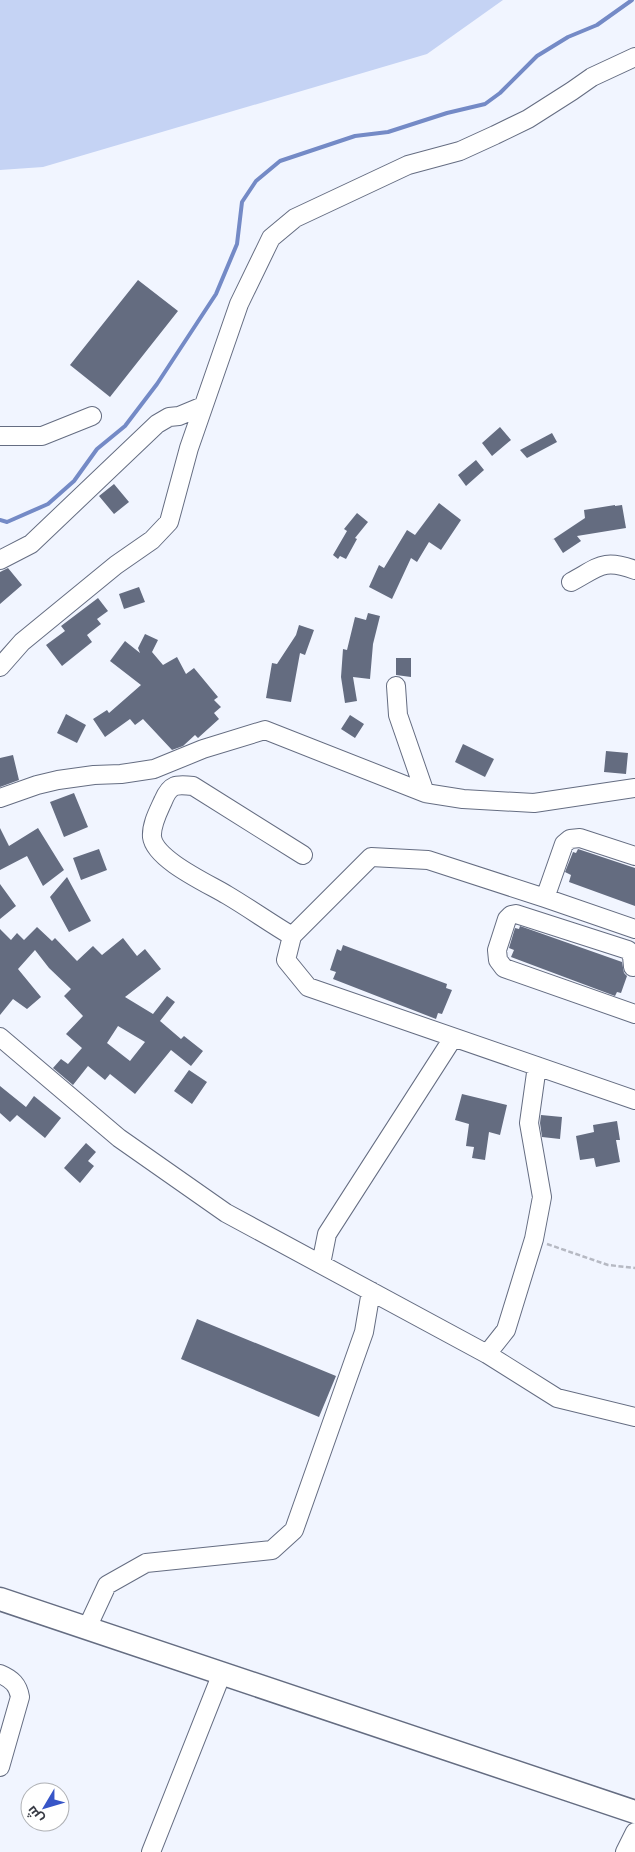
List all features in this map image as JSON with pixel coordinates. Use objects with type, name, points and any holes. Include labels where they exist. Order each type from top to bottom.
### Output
[{"type":"main road","points":[[0,1599],[635,1812]]},
{"type":"street","points":[[0,667],[22,642],[116,565],[152,540],[169,522],[188,448],[239,304],[271,238],[295,218],[408,165],[460,151],[496,135],[528,119],[592,77],[635,57]]},
{"type":"street","points":[[0,560],[31,544],[157,424],[169,417],[179,416],[203,406]]},
{"type":"street","points":[[0,436],[42,436],[92,416]]},
{"type":"street","points":[[572,582],[604,564],[618,563],[635,570]]},
{"type":"street","points":[[396,686],[398,715],[425,793]]},
{"type":"street","points":[[0,798],[58,780],[154,769],[203,749],[265,730],[425,793],[463,799],[534,803],[635,788]]},
{"type":"street","points":[[292,936],[226,894],[186,872],[161,852],[152,838],[154,820],[167,790],[177,784],[193,786],[303,855]]},
{"type":"street","points":[[545,898],[564,844],[570,840],[580,838],[635,856]]},
{"type":"street","points":[[635,930],[428,860],[371,857],[292,936],[286,960],[308,987],[635,1100]]},
{"type":"street","points":[[633,967],[632,956],[628,950],[516,914],[511,915],[507,919],[497,950],[498,960],[504,968],[635,1014]]},
{"type":"street","points":[[0,1037],[119,1138],[226,1213],[487,1354],[557,1398],[635,1417]]},
{"type":"street","points":[[321,1264],[327,1234],[453,1038]]},
{"type":"street","points":[[487,1354],[506,1330],[534,1239],[542,1197],[529,1123],[536,1066]]},
{"type":"street","points":[[87,1628],[107,1585],[146,1563],[272,1550],[294,1530],[364,1332],[371,1292]]},
{"type":"street","points":[[151,1852],[222,1673]]},
{"type":"street","points":[[0,1674],[8,1677],[17,1686],[20,1697],[0,1766]]},
{"type":"street","points":[[625,1852],[635,1832]]},
{"type":"path","points":[[534,1239],[608,1265],[635,1268]]},
{"type":"shaded area","points":[[0,0],[503,0],[427,54],[43,167],[0,170]]},
{"type":"building","points":[[138,280],[178,311],[110,397],[70,365]]},
{"type":"building","points":[[500,427],[511,440],[492,456],[482,443]]},
{"type":"building","points":[[552,433],[557,442],[527,458],[520,450]]},
{"type":"building","points":[[476,460],[484,470],[466,486],[458,475]]},
{"type":"building","points":[[114,484],[129,502],[114,514],[99,496]]},
{"type":"building","points":[[439,503],[461,520],[441,550],[429,542],[417,562],[411,558],[392,599],[369,587],[379,565],[384,568],[407,530],[415,535]]},
{"type":"building","points":[[622,505],[626,528],[577,536],[581,541],[563,553],[554,539],[552,540],[585,518],[584,510]]},
{"type":"building","points":[[357,513],[368,522],[355,538],[357,539],[346,559],[340,556],[338,559],[333,555],[347,531],[344,529]]},
{"type":"building","points":[[8,568],[22,585],[0,604],[0,572]]},
{"type":"building","points":[[139,587],[145,602],[124,609],[119,594]]},
{"type":"building","points":[[98,598],[108,611],[97,619],[101,624],[87,635],[92,642],[62,666],[46,645],[65,631],[61,626]]},
{"type":"building","points":[[368,613],[380,616],[373,644],[370,679],[353,677],[357,701],[345,703],[341,677],[343,649],[347,650],[355,617],[366,620]]},
{"type":"building","points":[[299,625],[314,630],[305,655],[300,653],[291,702],[266,698],[272,663],[277,664],[296,635]]},
{"type":"building","points":[[145,634],[158,640],[152,652],[163,665],[177,657],[186,674],[194,668],[218,697],[214,700],[221,707],[214,713],[219,719],[198,738],[195,735],[183,746],[172,750],[143,719],[135,725],[130,719],[105,737],[93,719],[107,710],[109,713],[141,685],[110,661],[125,641],[140,653],[138,648]]},
{"type":"building","points":[[396,658],[411,658],[411,677],[396,675]]},
{"type":"building","points":[[66,714],[86,725],[77,743],[57,733]]},
{"type":"building","points":[[350,715],[364,724],[355,738],[341,729]]},
{"type":"building","points":[[463,744],[494,759],[485,777],[455,762]]},
{"type":"building","points":[[606,751],[628,753],[626,774],[604,772]]},
{"type":"building","points":[[13,755],[19,780],[0,787],[0,758]]},
{"type":"building","points":[[74,793],[88,827],[64,837],[50,802]]},
{"type":"building","points":[[0,828],[9,846],[38,828],[64,870],[43,886],[27,856],[0,870]]},
{"type":"building","points":[[99,849],[107,870],[81,880],[73,858]]},
{"type":"building","points":[[578,849],[635,868],[635,906],[569,882],[571,875],[565,872],[573,852],[576,853]]},
{"type":"building","points":[[67,877],[91,921],[69,932],[50,897]]},
{"type":"building","points":[[0,884],[16,906],[0,919]]},
{"type":"building","points":[[520,926],[622,962],[624,973],[627,976],[621,993],[617,992],[615,996],[511,957],[514,950],[509,948],[515,928],[519,929]]},
{"type":"building","points":[[37,927],[52,941],[55,938],[77,961],[93,946],[102,955],[123,938],[137,956],[145,949],[161,969],[125,997],[153,1014],[167,996],[175,1002],[160,1021],[181,1039],[184,1036],[203,1051],[191,1066],[171,1050],[135,1094],[110,1074],[105,1080],[88,1066],[73,1085],[53,1068],[61,1059],[68,1064],[82,1048],[66,1034],[83,1016],[64,996],[71,989],[49,968],[35,950],[18,969],[41,997],[27,1009],[13,999],[0,1015],[0,929],[11,940],[17,933],[24,940]],"holes":[[[118,1026],[145,1042],[130,1061],[107,1043]]]},
{"type":"building","points":[[343,945],[447,984],[446,988],[452,990],[442,1014],[438,1013],[436,1019],[333,979],[336,972],[330,970],[337,949],[341,951]]},
{"type":"building","points":[[189,1070],[207,1082],[192,1104],[174,1091]]},
{"type":"building","points":[[0,1086],[26,1107],[34,1096],[61,1118],[45,1138],[17,1115],[10,1122],[0,1113]]},
{"type":"building","points":[[462,1094],[507,1105],[500,1135],[489,1132],[485,1160],[472,1158],[474,1147],[466,1146],[469,1124],[455,1120]]},
{"type":"building","points":[[541,1115],[562,1117],[560,1139],[542,1137]]},
{"type":"building","points":[[617,1121],[620,1140],[616,1140],[620,1162],[596,1167],[594,1158],[580,1160],[576,1136],[594,1132],[593,1125]]},
{"type":"building","points":[[86,1143],[96,1152],[88,1161],[94,1166],[80,1183],[64,1168]]},
{"type":"building","points":[[197,1319],[336,1376],[319,1417],[181,1359]]},
{"type":"waterway","points":[[0,520],[7,522],[48,504],[74,481],[97,449],[125,426],[157,384],[216,294],[237,244],[242,202],[256,181],[280,161],[355,136],[388,132],[447,113],[485,104],[500,93],[537,56],[568,37],[597,25],[632,0]]}]
